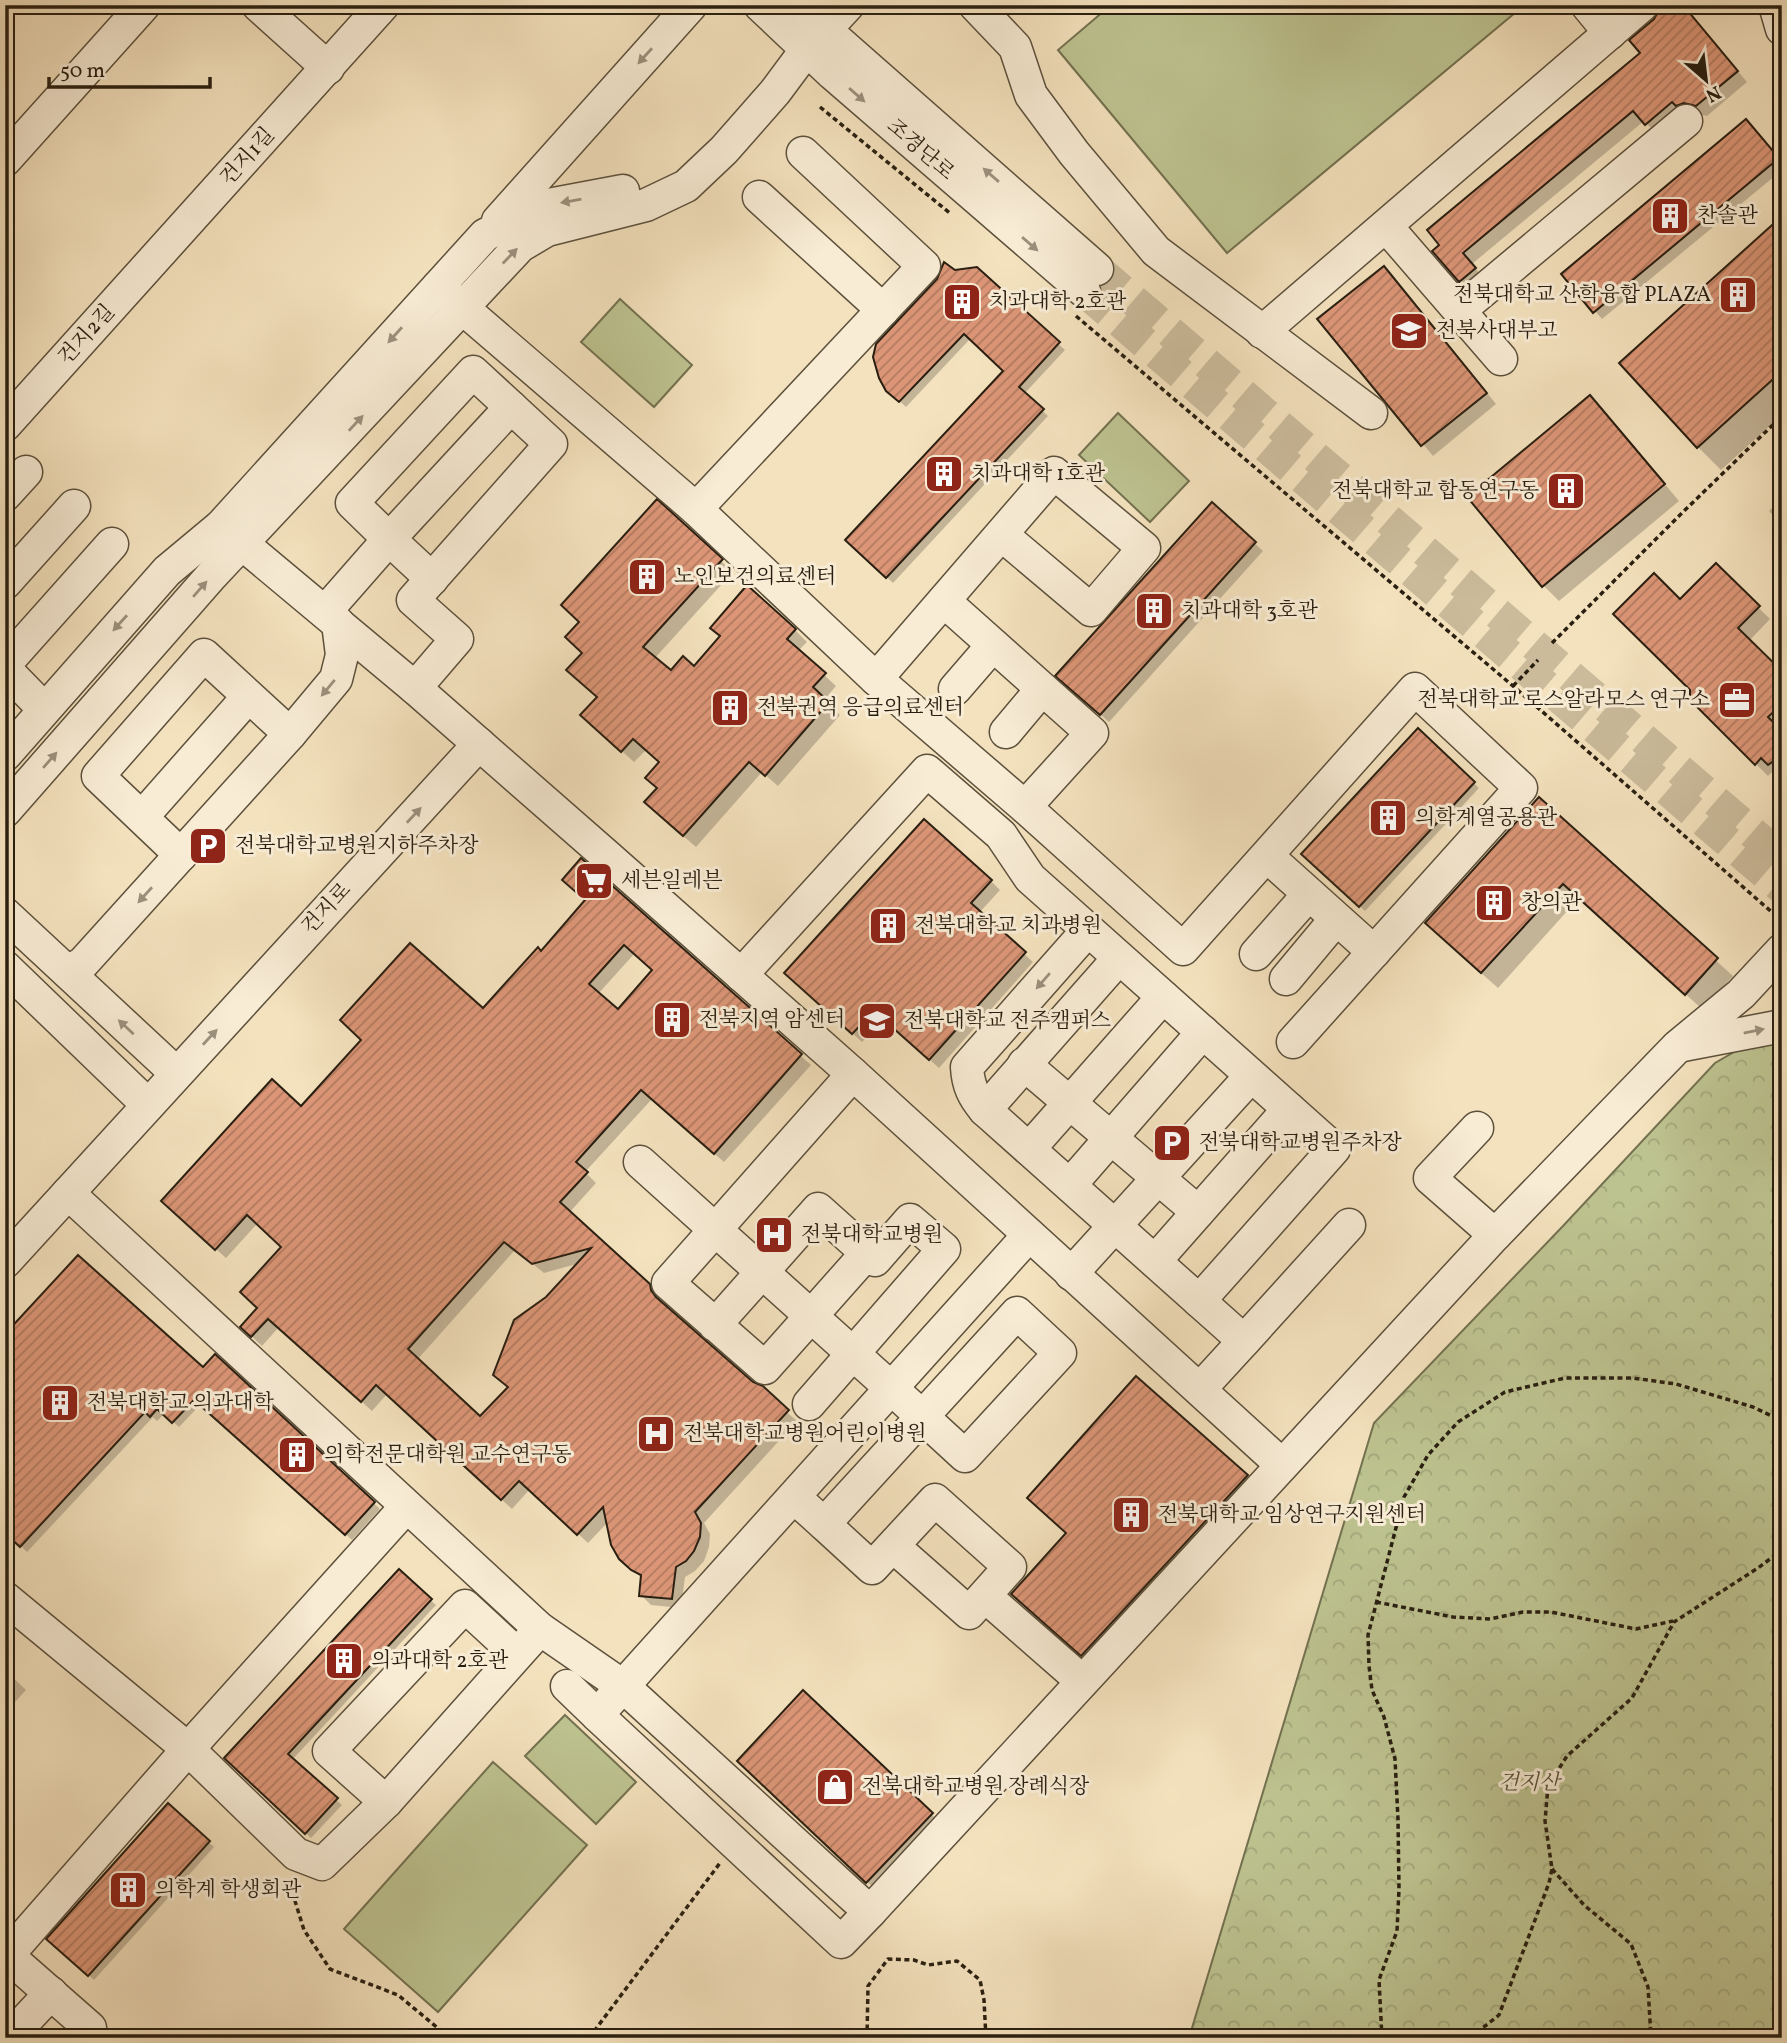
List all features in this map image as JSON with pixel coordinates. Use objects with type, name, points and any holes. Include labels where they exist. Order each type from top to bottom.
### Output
[{"type":"street","points":[[5,160],[144,5]]},
{"type":"street","points":[[258,5],[328,68]]},
{"type":"street","name":"건지1길","points":[[168,245],[383,5]]},
{"type":"street","points":[[5,755],[167,571],[232,535],[395,382],[485,235],[691,5]]},
{"type":"street","name":"조경단로","points":[[760,5],[816,40]]},
{"type":"street","name":"조경단로","points":[[797,5],[832,74],[1086,292]]},
{"type":"street","points":[[450,296],[547,230],[646,205],[686,186],[724,150],[848,5]]},
{"type":"street","points":[[975,5],[1015,47],[1031,95],[1074,153],[1156,251],[1371,413]]},
{"type":"street","points":[[1587,5],[1610,33]]},
{"type":"street","points":[[1262,332],[1642,5]]},
{"type":"street","points":[[1775,5],[1782,29]]},
{"type":"street","points":[[485,235],[543,206],[629,190],[664,176],[695,150],[758,80],[816,40]]},
{"type":"street","points":[[1460,310],[1686,121]]},
{"type":"street","points":[[696,509],[924,266],[803,153]]},
{"type":"street","points":[[759,197],[883,310]]},
{"type":"street","points":[[1386,226],[1502,359]]},
{"type":"street","name":"건지2길","points":[[8,415],[168,245]]},
{"type":"street","points":[[450,296],[696,509],[876,679],[1025,807],[1183,949],[1415,689],[1521,788],[1293,1042]]},
{"type":"street","points":[[415,688],[457,639],[413,600],[432,579],[551,444],[473,372],[352,503],[432,579]]},
{"type":"street","points":[[331,617],[389,539],[511,408]]},
{"type":"street","points":[[5,583],[74,506]]},
{"type":"street","points":[[232,535],[415,688],[853,1074],[1282,1465]]},
{"type":"street","points":[[5,811],[212,575],[232,535]]},
{"type":"street","points":[[876,679],[1002,535]]},
{"type":"street","points":[[44,709],[5,667],[112,544]]},
{"type":"street","points":[[944,601],[1092,733],[1025,807]]},
{"type":"street","points":[[68,972],[83,963],[290,734],[336,679],[342,655],[331,617]]},
{"type":"street","points":[[955,689],[993,645]]},
{"type":"street","points":[[181,855],[98,776],[204,655],[290,734]]},
{"type":"street","points":[[1006,732],[1042,689]]},
{"type":"street","points":[[142,817],[248,696]]},
{"type":"street","name":"건지로","points":[[5,1262],[479,744]]},
{"type":"street","points":[[741,975],[926,771],[1001,835],[1030,878],[1334,1149],[1199,1301]]},
{"type":"street","points":[[1267,856],[1374,952]]},
{"type":"street","points":[[1256,954],[1309,894]]},
{"type":"street","points":[[5,914],[176,1073]]},
{"type":"street","points":[[1286,979],[1336,919]]},
{"type":"street","points":[[1088,930],[967,1068],[967,1082],[974,1098],[985,1110],[1244,1341]]},
{"type":"street","points":[[567,1686],[841,1942],[1495,1236],[1678,1046],[1741,994],[1782,950]]},
{"type":"street","points":[[985,1110],[1119,958]]},
{"type":"street","points":[[5,967],[148,1105]]},
{"type":"street","points":[[1029,1149],[1163,997]]},
{"type":"street","points":[[1678,1046],[1782,1026]]},
{"type":"street","points":[[1070,1185],[1203,1032]]},
{"type":"street","points":[[1024,1064],[1198,1212]]},
{"type":"street","points":[[853,1074],[668,1283],[765,1368],[867,1253]]},
{"type":"street","points":[[1071,1274],[1251,1076]]},
{"type":"street","points":[[1155,1261],[1289,1109]]},
{"type":"street","points":[[1477,1128],[1430,1178],[1495,1236]]},
{"type":"street","points":[[640,1162],[891,1388],[922,1417],[965,1457],[1060,1353],[1017,1313],[922,1417],[824,1524]]},
{"type":"street","points":[[68,1193],[540,1629],[624,1687],[870,1912]]},
{"type":"street","points":[[715,1325],[818,1209],[875,1260],[911,1220],[944,1249],[809,1404]]},
{"type":"street","points":[[1200,1389],[1349,1225]]},
{"type":"street","points":[[597,1715],[1029,1235]]},
{"type":"street","points":[[794,1497],[872,1568],[935,1500],[1010,1567],[969,1614],[893,1546]]},
{"type":"street","points":[[81,2038],[90,2028],[6,1957],[188,1749],[406,1507]]},
{"type":"street","points":[[985,1596],[1082,1681]]},
{"type":"street","points":[[5,1598],[188,1749],[296,1854],[321,1864],[386,1802],[540,1629]]},
{"type":"street","points":[[386,1802],[329,1751],[465,1605],[517,1654]]},
{"type":"street","points":[[9,2038],[51,1993]]},
{"type":"path","points":[[820,107],[959,220]]},
{"type":"path","points":[[1086,292],[1513,686],[1782,921]]},
{"type":"path","points":[[1552,643],[1782,416]]},
{"type":"path","points":[[1513,686],[1538,660]]},
{"type":"path","points":[[1382,2038],[1379,1980],[1397,1931],[1399,1889],[1395,1759],[1384,1717],[1372,1690],[1368,1635],[1404,1497],[1427,1455],[1458,1422],[1505,1392],[1565,1378],[1633,1378],[1676,1384],[1753,1407],[1782,1421]]},
{"type":"path","points":[[1470,2038],[1499,2015],[1549,1884],[1552,1869],[1545,1821],[1548,1786],[1567,1756],[1632,1698],[1674,1622],[1782,1550]]},
{"type":"path","points":[[1376,1602],[1453,1616],[1490,1619],[1523,1612],[1551,1612],[1636,1629],[1673,1621]]},
{"type":"path","points":[[589,2038],[735,1844]]},
{"type":"path","points":[[296,1854],[303,1872],[295,1902],[303,1930],[330,1969],[398,1996],[445,2034],[446,2038]]},
{"type":"path","points":[[1552,1869],[1584,1905],[1631,1944],[1648,1987],[1651,2038]]},
{"type":"path","points":[[867,2038],[867,1986],[888,1959],[914,1960],[928,1965],[957,1961],[980,1980],[986,2038]]},
{"type":"green space","points":[[1111,5],[1511,5],[1516,12],[1227,253],[1058,50]]},
{"type":"green space","points":[[620,299],[692,365],[654,407],[581,342]]},
{"type":"green space","points":[[1118,413],[1189,481],[1150,522],[1079,455]]},
{"type":"green space","name":"건지산","points":[[1782,1039],[1782,2038],[1189,2038],[1374,1423],[1715,1063],[1755,1040]]},
{"type":"green space","points":[[565,1715],[636,1782],[596,1824],[525,1756]]},
{"type":"green space","points":[[493,1762],[587,1845],[438,2012],[344,1929]]},
{"type":"building","points":[[1662,5],[1683,5],[1738,71],[1696,106],[1684,103],[1676,106],[1672,102],[1645,125],[1633,111],[1463,253],[1476,268],[1459,282],[1432,251],[1439,245],[1427,230],[1640,53],[1629,40],[1654,19]]},
{"type":"building","name":"찬솔관","points":[[1746,119],[1779,158],[1593,313],[1561,274]]},
{"type":"building","name":"전북대학교 산학융합 PLAZA","points":[[1782,216],[1782,371],[1697,448],[1619,363]]},
{"type":"building","points":[[944,262],[955,270],[977,267],[1060,342],[1019,387],[1044,409],[886,578],[845,540],[1003,371],[964,334],[899,402],[886,391],[873,357],[876,344],[937,279]]},
{"type":"building","points":[[1384,266],[1487,393],[1421,446],[1317,319]]},
{"type":"building","name":"전북대학교 합동연구동","points":[[1590,395],[1665,484],[1542,587],[1467,497]]},
{"type":"building","points":[[657,499],[723,559],[643,647],[671,670],[683,656],[694,666],[720,636],[710,628],[747,585],[796,629],[787,639],[826,673],[813,687],[829,702],[765,776],[749,762],[683,836],[644,802],[657,788],[645,778],[659,762],[633,739],[621,752],[580,715],[597,697],[566,670],[582,653],[565,637],[579,622],[561,605]]},
{"type":"building","name":"치과대학 3호관","points":[[1212,502],[1256,542],[1100,715],[1055,676]]},
{"type":"building","points":[[1716,563],[1760,606],[1738,628],[1782,671],[1782,704],[1768,717],[1782,731],[1782,755],[1768,765],[1761,758],[1755,765],[1695,705],[1690,690],[1613,614],[1654,573],[1680,599]]},
{"type":"building","name":"의학계열공용관","points":[[1418,728],[1475,782],[1359,907],[1301,854]]},
{"type":"building","name":"창의관","points":[[1539,797],[1718,958],[1685,995],[1563,884],[1481,973],[1425,923]]},
{"type":"building","name":"전북대학교 치과병원","points":[[924,819],[992,880],[971,903],[1026,952],[929,1060],[874,1011],[852,1034],[784,973]]},
{"type":"building","points":[[581,858],[802,1054],[714,1154],[641,1090],[576,1162],[588,1172],[560,1202],[650,1284],[656,1297],[789,1410],[695,1512],[701,1523],[700,1537],[686,1561],[676,1567],[672,1599],[639,1596],[641,1575],[619,1559],[611,1545],[603,1507],[577,1535],[519,1481],[501,1500],[376,1385],[361,1402],[268,1319],[251,1337],[240,1327],[257,1308],[240,1292],[281,1247],[247,1215],[215,1250],[161,1201],[272,1079],[301,1106],[361,1040],[340,1020],[410,943],[483,1008],[538,947],[541,951],[585,900],[562,880]],"holes":[[[624,945],[652,970],[618,1009],[589,984]],[[504,1242],[532,1264],[591,1248],[546,1297],[514,1320],[493,1375],[508,1387],[480,1416],[408,1349]]]},
{"type":"building","name":"전북대학교 의과대학","points":[[78,1255],[203,1367],[215,1354],[375,1502],[345,1535],[194,1400],[172,1423],[157,1409],[150,1417],[145,1412],[20,1547],[5,1533],[5,1334]]},
{"type":"building","name":"전북대학교 임상연구지원센터","points":[[1136,1376],[1248,1475],[1081,1656],[1011,1594],[1066,1533],[1027,1498]]},
{"type":"building","name":"의과대학 2호관","points":[[399,1569],[432,1599],[288,1754],[338,1798],[305,1834],[224,1758]]},
{"type":"building","name":"전북대학교병원 장례식장","points":[[803,1690],[933,1813],[866,1883],[737,1761]]},
{"type":"building","name":"의학계 학생회관","points":[[168,1803],[210,1841],[88,1976],[46,1939]]},
{"type":"tunnel","points":[[1097,269],[1782,858]]},
{"type":"tunnel","points":[[1084,291],[1782,888]]},
{"type":"place","name":"찬솔관","points":[[1670,216]]},
{"type":"place","name":"전북대학교 산학융합 PLAZA","points":[[1738,295]]},
{"type":"place","name":"치과대학 2호관","points":[[962,302]]},
{"type":"place","name":"전북사대부고","points":[[1409,331]]},
{"type":"place","name":"치과대학 1호관","points":[[944,474]]},
{"type":"place","name":"전북대학교 합동연구동","points":[[1566,491]]},
{"type":"place","name":"노인보건의료센터","points":[[647,577]]},
{"type":"place","name":"치과대학 3호관","points":[[1154,611]]},
{"type":"place","name":"전북대학교 로스알라모스 연구소","points":[[1737,700]]},
{"type":"place","name":"전북권역 응급의료센터","points":[[730,708]]},
{"type":"place","name":"의학계열공용관","points":[[1388,818]]},
{"type":"place","name":"전북대학교병원지하주차장","points":[[208,846]]},
{"type":"place","name":"세븐일레븐","points":[[594,881]]},
{"type":"place","name":"창의관","points":[[1494,903]]},
{"type":"place","name":"전북대학교 치과병원","points":[[888,926]]},
{"type":"place","name":"전북지역 암센터","points":[[672,1020]]},
{"type":"place","name":"전북대학교 전주캠퍼스","points":[[877,1021]]},
{"type":"place","name":"전북대학교병원주차장","points":[[1172,1143]]},
{"type":"place","name":"전북대학교병원","points":[[774,1235]]},
{"type":"place","name":"전북대학교 의과대학","points":[[60,1403]]},
{"type":"place","name":"전북대학교병원어린이병원","points":[[656,1434]]},
{"type":"place","name":"의학전문대학원 교수연구동","points":[[297,1455]]},
{"type":"place","name":"전북대학교 임상연구지원센터","points":[[1131,1515]]},
{"type":"place","name":"의과대학 2호관","points":[[344,1661]]},
{"type":"place","name":"전북대학교병원 장례식장","points":[[835,1787]]},
{"type":"place","name":"의학계 학생회관","points":[[128,1890]]}]
